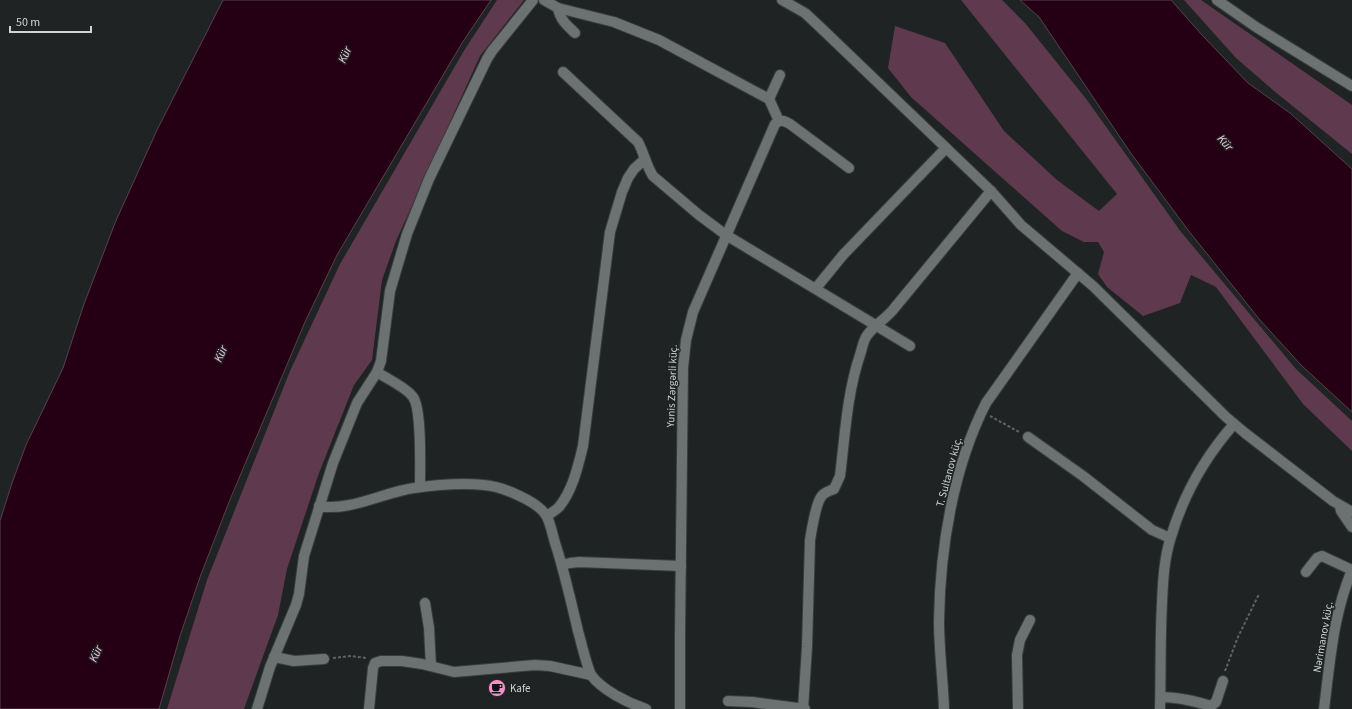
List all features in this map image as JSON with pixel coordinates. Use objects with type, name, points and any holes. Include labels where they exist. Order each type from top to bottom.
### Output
[{"type":"street","points":[[257,709],[270,667],[296,605],[304,556],[333,463],[357,403],[377,372],[381,361],[384,349],[390,291],[408,234],[429,179],[487,59],[533,0]]},
{"type":"street","points":[[544,0],[558,8],[614,22],[659,40],[769,99],[778,120],[790,124],[849,168]]},
{"type":"street","points":[[782,0],[792,5],[810,18],[991,191],[1021,225],[1108,300],[1234,424],[1340,506],[1352,512]]},
{"type":"street","points":[[1217,0],[1256,27],[1352,86]]},
{"type":"street","points":[[558,8],[562,21],[575,33]]},
{"type":"street","points":[[563,72],[638,142],[649,170],[653,176],[699,215],[726,235],[910,346]]},
{"type":"street","points":[[769,99],[780,75]]},
{"type":"street","name":"Yunis Zərgərli küç.","points":[[680,709],[680,566],[683,368],[686,340],[693,312],[769,135],[778,120]]},
{"type":"street","points":[[816,288],[843,255],[946,148]]},
{"type":"street","points":[[547,516],[559,507],[577,470],[582,446],[610,232],[620,198],[628,178],[634,169],[645,159]]},
{"type":"street","points":[[728,701],[752,702],[804,709],[810,540],[820,497],[824,493],[834,489],[840,476],[850,394],[855,370],[866,337],[892,311],[991,191]]},
{"type":"street","name":"T. Sultanov küç.","points":[[944,709],[939,622],[941,565],[961,466],[975,425],[986,403],[1078,273]]},
{"type":"street","points":[[377,372],[409,392],[414,399],[420,437],[420,487]]},
{"type":"street","points":[[1160,709],[1161,631],[1164,575],[1170,538],[1183,503],[1196,477],[1224,435],[1234,424]]},
{"type":"street","points":[[1028,438],[1083,476],[1143,524],[1170,538]]},
{"type":"street","points":[[320,506],[329,508],[342,507],[405,489],[420,487],[485,485],[531,501],[547,516],[562,565],[587,666],[591,675],[595,680],[621,699],[646,709]]},
{"type":"street","points":[[1340,506],[1341,511],[1352,527]]},
{"type":"street","points":[[1306,572],[1317,558],[1322,556],[1352,570]]},
{"type":"street","points":[[562,565],[570,562],[580,562],[680,566]]},
{"type":"street","name":"Nərimanov küç.","points":[[1324,709],[1335,626],[1340,603],[1352,570]]},
{"type":"street","points":[[425,603],[430,635],[431,666]]},
{"type":"street","points":[[1018,709],[1017,655],[1020,640],[1030,620]]},
{"type":"street","points":[[274,657],[294,661],[324,659]]},
{"type":"street","points":[[370,709],[372,668],[375,663],[381,661],[402,661],[454,672],[535,665],[550,666],[591,675]]},
{"type":"street","points":[[1160,697],[1182,698],[1211,706],[1216,702],[1222,681]]},
{"type":"path","points":[[982,411],[1028,438]]},
{"type":"path","points":[[1222,681],[1238,637],[1259,594]]},
{"type":"path","points":[[324,659],[351,656],[370,658],[375,663]]},
{"type":"shaded area","points":[[497,0],[524,0],[480,56],[396,241],[382,280],[372,360],[354,385],[319,473],[287,569],[278,615],[244,709],[167,709],[207,580],[290,371],[340,264],[465,49]]},
{"type":"shaded area","points":[[961,0],[1002,0],[1025,23],[1087,100],[1181,232],[1296,369],[1352,421],[1352,451],[1303,404],[1216,287],[1191,275],[1180,303],[1143,316],[1107,287],[1098,274],[1104,252],[1098,242],[1084,242],[1062,231],[911,97],[888,68],[895,26],[945,43],[1004,131],[1057,180],[1099,211],[1117,194]]},
{"type":"shaded area","points":[[1184,0],[1201,0],[1352,105],[1352,154],[1236,58]]},
{"type":"water","name":"Kür","points":[[223,0],[491,0],[462,43],[337,255],[305,322],[229,502],[200,577],[180,636],[159,709],[0,709],[0,521],[26,445],[63,368],[84,304],[115,223],[157,130]]},
{"type":"water","name":"Kür","points":[[1020,0],[1171,0],[1248,83],[1290,113],[1352,169],[1352,412],[1301,365],[1260,320],[1188,230],[1130,152],[1039,17]]},
{"type":"place","name":"Kafe","points":[[497,688]]}]
